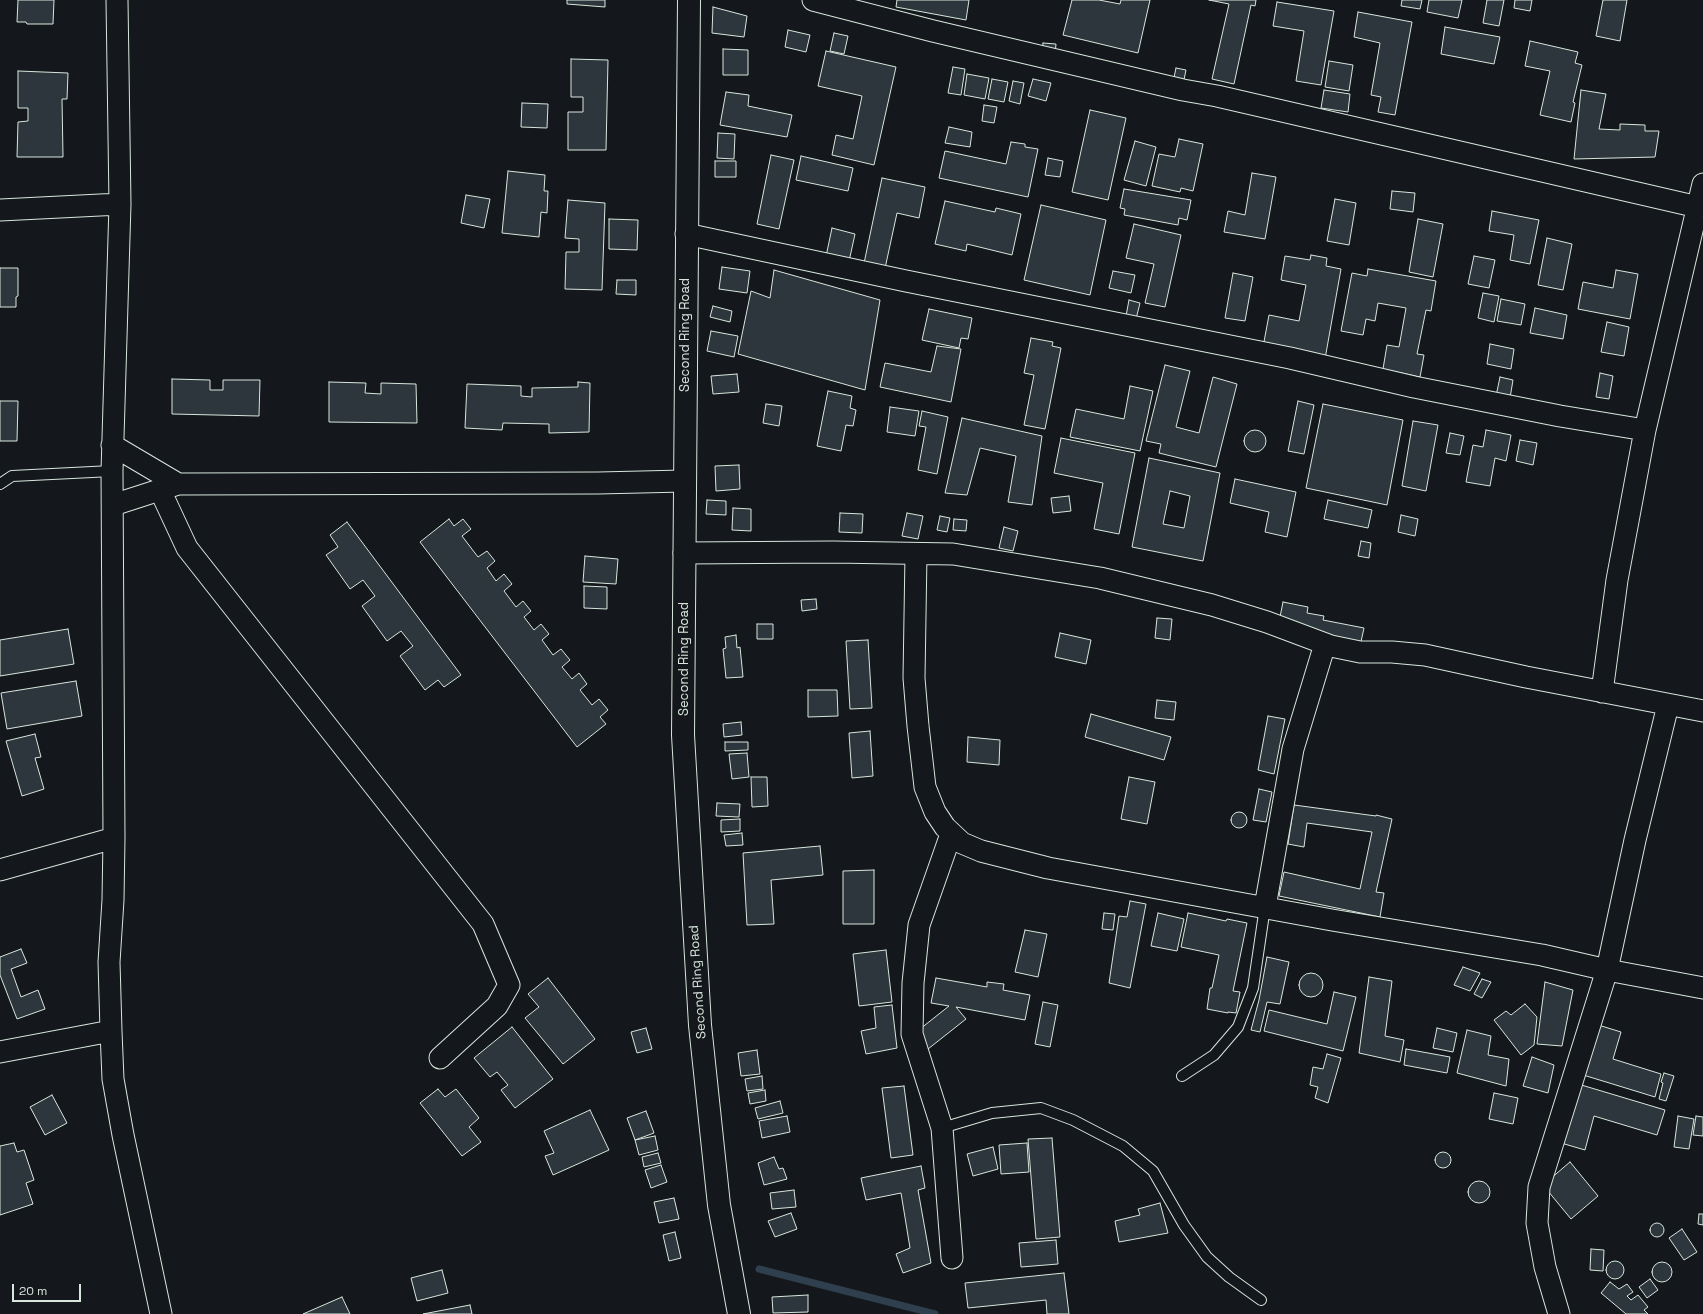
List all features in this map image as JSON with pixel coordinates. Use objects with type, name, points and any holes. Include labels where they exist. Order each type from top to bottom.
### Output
[{"type":"main road","name":"Second Ring Road","points":[[689,0],[683,735],[700,1025],[719,1205],[739,1314]]},
{"type":"street","points":[[117,0],[120,204],[112,445],[114,838],[113,900],[109,962],[111,1032],[113,1079],[123,1135],[161,1314]]},
{"type":"street","points":[[813,0],[1177,88],[1698,207]]},
{"type":"street","points":[[1602,692],[1617,580],[1645,430],[1703,184]]},
{"type":"street","points":[[0,210],[120,204]]},
{"type":"street","points":[[686,234],[914,283],[1290,358],[1414,387],[1560,416],[1645,430]]},
{"type":"street","points":[[112,445],[169,487],[187,548],[483,924],[509,985],[497,1006],[440,1058]]},
{"type":"street","points":[[113,505],[169,487],[684,481]]},
{"type":"street","points":[[684,553],[833,552],[953,554],[1100,578],[1220,608],[1267,622],[1325,644],[1360,652],[1392,652],[1425,655],[1602,692],[1703,711]]},
{"type":"street","points":[[916,554],[914,678],[925,787],[935,812],[951,834],[962,843],[981,851],[1048,868],[1332,920],[1542,955],[1607,970],[1703,988]]},
{"type":"street","points":[[1265,907],[1293,749],[1325,644]]},
{"type":"street","points":[[1559,1314],[1546,1267],[1537,1223],[1539,1187],[1607,970],[1635,840],[1668,705]]},
{"type":"street","points":[[951,834],[919,926],[913,998],[912,1034],[942,1128],[952,1258]]},
{"type":"street","points":[[0,870],[114,838]]},
{"type":"street","points":[[0,1052],[111,1032]]},
{"type":"lane","points":[[0,484],[12,476],[112,471]]},
{"type":"lane","points":[[1182,1076],[1214,1054],[1238,1027],[1253,988],[1265,907]]},
{"type":"lane","points":[[942,1128],[992,1113],[1042,1108],[1073,1120],[1123,1146],[1153,1171],[1184,1225],[1208,1257],[1229,1277],[1261,1300]]},
{"type":"building","points":[[18,0],[54,0],[53,24],[27,24],[26,22],[17,22]]},
{"type":"building","points":[[567,0],[605,0],[605,7],[567,4]]},
{"type":"building","points":[[897,0],[969,0],[966,20],[896,7]]},
{"type":"building","points":[[1072,0],[1099,0],[1120,4],[1121,0],[1150,0],[1138,53],[1063,35]]},
{"type":"building","points":[[1209,0],[1256,0],[1255,6],[1251,5],[1234,84],[1212,79],[1229,4]]},
{"type":"building","points":[[1402,0],[1422,0],[1420,9],[1401,6]]},
{"type":"building","points":[[1429,0],[1462,0],[1458,18],[1427,12]]},
{"type":"building","points":[[1487,0],[1504,0],[1499,26],[1483,23]]},
{"type":"building","points":[[1515,0],[1532,0],[1530,11],[1514,8]]},
{"type":"building","points":[[1603,0],[1627,0],[1620,41],[1596,36]]},
{"type":"building","points":[[1277,2],[1334,11],[1321,85],[1296,81],[1304,31],[1273,26]]},
{"type":"building","points":[[713,7],[747,16],[744,37],[712,33]]},
{"type":"building","points":[[1358,12],[1412,22],[1395,115],[1378,112],[1381,97],[1371,95],[1380,43],[1354,37]]},
{"type":"building","points":[[1445,27],[1500,37],[1494,64],[1441,54]]},
{"type":"building","points":[[788,30],[810,35],[806,52],[785,47]]},
{"type":"building","points":[[834,33],[848,36],[844,54],[830,51]]},
{"type":"building","points":[[1530,41],[1578,52],[1575,63],[1582,65],[1573,102],[1575,103],[1571,122],[1540,115],[1550,71],[1525,66]]},
{"type":"building","points":[[1043,43],[1056,44],[1055,55],[1042,54]]},
{"type":"building","points":[[723,49],[748,50],[748,75],[723,75]]},
{"type":"building","points":[[826,51],[896,67],[874,165],[832,155],[836,135],[853,139],[862,96],[818,86]]},
{"type":"building","points":[[571,59],[608,60],[606,150],[568,150],[568,112],[583,112],[583,97],[571,97]]},
{"type":"building","points":[[1329,61],[1353,65],[1349,91],[1325,87]]},
{"type":"building","points":[[953,67],[965,69],[961,95],[948,93]]},
{"type":"building","points":[[1176,68],[1186,70],[1182,89],[1172,87]]},
{"type":"building","points":[[18,71],[68,73],[67,99],[62,99],[63,157],[17,157],[18,122],[28,121],[28,108],[18,108]]},
{"type":"building","points":[[967,74],[989,78],[985,99],[964,95]]},
{"type":"building","points":[[992,79],[1008,82],[1004,102],[988,99]]},
{"type":"building","points":[[1033,79],[1051,83],[1046,101],[1028,96]]},
{"type":"building","points":[[1013,81],[1024,83],[1020,104],[1009,101]]},
{"type":"building","points":[[1324,90],[1350,94],[1348,112],[1321,108]]},
{"type":"building","points":[[1581,90],[1606,94],[1599,129],[1620,130],[1620,124],[1645,125],[1645,131],[1659,131],[1655,157],[1574,159]]},
{"type":"building","points":[[726,92],[749,95],[748,106],[792,115],[787,137],[720,125]]},
{"type":"building","points":[[522,103],[548,104],[547,128],[521,127]]},
{"type":"building","points":[[984,105],[997,107],[994,123],[982,121]]},
{"type":"building","points":[[1090,110],[1126,118],[1108,200],[1072,192]]},
{"type":"building","points":[[949,127],[972,132],[970,147],[945,143]]},
{"type":"building","points":[[718,133],[735,134],[734,159],[717,158]]},
{"type":"building","points":[[1179,139],[1203,144],[1193,191],[1181,188],[1180,192],[1152,186],[1159,154],[1175,157]]},
{"type":"building","points":[[1135,141],[1156,147],[1146,186],[1124,180]]},
{"type":"building","points":[[1011,142],[1025,144],[1025,147],[1038,149],[1028,197],[939,178],[945,151],[1006,164]]},
{"type":"building","points":[[771,155],[794,160],[779,229],[757,224]]},
{"type":"building","points":[[801,156],[853,168],[848,191],[796,180]]},
{"type":"building","points":[[1048,158],[1063,161],[1060,177],[1045,175]]},
{"type":"building","points":[[715,161],[736,161],[736,177],[715,177]]},
{"type":"building","points":[[508,171],[545,175],[544,191],[548,191],[547,213],[541,212],[539,237],[502,233]]},
{"type":"building","points":[[1252,173],[1276,177],[1265,239],[1224,232],[1228,211],[1245,215]]},
{"type":"building","points":[[882,178],[925,187],[919,218],[897,213],[884,273],[863,268]]},
{"type":"building","points":[[1124,189],[1191,200],[1187,220],[1179,218],[1178,225],[1124,215],[1125,209],[1120,208]]},
{"type":"building","points":[[1392,191],[1415,193],[1413,212],[1390,209]]},
{"type":"building","points":[[466,195],[490,199],[484,228],[461,223]]},
{"type":"building","points":[[1335,199],[1356,203],[1349,245],[1327,241]]},
{"type":"building","points":[[568,200],[605,203],[602,290],[565,289],[566,252],[579,252],[579,239],[565,238]]},
{"type":"building","points":[[945,201],[995,212],[996,208],[1021,214],[1012,255],[967,244],[966,251],[935,244]]},
{"type":"building","points":[[1041,205],[1106,220],[1090,295],[1024,280]]},
{"type":"building","points":[[1492,211],[1539,220],[1530,264],[1510,260],[1514,235],[1489,231]]},
{"type":"building","points":[[609,219],[638,220],[637,250],[609,249]]},
{"type":"building","points":[[1418,219],[1443,224],[1433,277],[1409,272]]},
{"type":"building","points":[[1134,224],[1181,235],[1165,307],[1145,303],[1154,264],[1126,258]]},
{"type":"building","points":[[832,228],[855,234],[848,266],[825,261]]},
{"type":"building","points":[[1547,238],[1572,244],[1563,290],[1538,285]]},
{"type":"building","points":[[1311,255],[1327,258],[1326,266],[1341,269],[1325,359],[1263,347],[1269,315],[1299,321],[1306,285],[1281,280],[1285,256],[1310,260]]},
{"type":"building","points":[[1474,256],[1495,260],[1489,288],[1468,284]]},
{"type":"building","points":[[722,267],[750,271],[747,293],[719,289]]},
{"type":"building","points":[[0,268],[18,268],[18,296],[16,297],[16,307],[0,307]]},
{"type":"building","points":[[1368,269],[1436,281],[1431,311],[1426,310],[1417,354],[1424,355],[1420,377],[1383,369],[1387,345],[1399,347],[1406,308],[1378,303],[1375,321],[1366,319],[1363,335],[1341,331],[1352,273],[1367,276]]},
{"type":"building","points":[[774,270],[880,300],[865,390],[738,354],[751,291],[770,298]]},
{"type":"building","points":[[1616,270],[1638,274],[1630,319],[1578,309],[1583,282],[1613,288]]},
{"type":"building","points":[[1113,271],[1135,275],[1131,293],[1109,288]]},
{"type":"building","points":[[1233,273],[1253,277],[1245,321],[1225,318]]},
{"type":"building","points":[[617,280],[636,280],[636,295],[616,294]]},
{"type":"building","points":[[1483,293],[1499,296],[1494,322],[1478,318]]},
{"type":"building","points":[[1501,299],[1525,304],[1521,325],[1497,321]]},
{"type":"building","points":[[1129,300],[1140,303],[1136,319],[1126,316]]},
{"type":"building","points":[[713,306],[732,311],[730,322],[710,317]]},
{"type":"building","points":[[1535,308],[1567,315],[1563,339],[1530,333]]},
{"type":"building","points":[[929,309],[972,318],[968,339],[961,338],[959,348],[922,340]]},
{"type":"building","points":[[1607,322],[1629,327],[1624,356],[1601,352]]},
{"type":"building","points":[[711,331],[738,336],[734,357],[707,351]]},
{"type":"building","points":[[1031,338],[1053,342],[1052,346],[1061,348],[1045,429],[1024,425],[1034,375],[1024,373]]},
{"type":"building","points":[[1490,344],[1514,349],[1511,369],[1487,364]]},
{"type":"building","points":[[937,346],[961,349],[951,402],[880,387],[885,363],[931,372]]},
{"type":"building","points":[[1165,365],[1190,371],[1176,427],[1199,433],[1213,377],[1237,384],[1216,467],[1159,453],[1161,444],[1146,441]]},
{"type":"building","points":[[1600,373],[1613,376],[1609,399],[1596,397]]},
{"type":"building","points":[[737,374],[739,392],[713,394],[711,376]]},
{"type":"building","points":[[1500,377],[1513,380],[1509,404],[1495,401]]},
{"type":"building","points":[[172,379],[210,380],[210,390],[223,390],[223,380],[260,380],[259,416],[172,414]]},
{"type":"building","points":[[329,382],[366,383],[365,393],[381,394],[381,383],[416,384],[417,423],[329,422]]},
{"type":"building","points":[[578,382],[590,383],[589,432],[549,433],[549,424],[503,423],[502,430],[465,428],[467,384],[521,386],[521,396],[532,397],[532,388],[578,387]]},
{"type":"building","points":[[1130,386],[1153,391],[1140,451],[1070,437],[1076,409],[1124,419]]},
{"type":"building","points":[[828,391],[852,396],[850,408],[856,410],[853,426],[846,425],[841,451],[817,446]]},
{"type":"building","points":[[0,401],[18,401],[17,441],[0,441]]},
{"type":"building","points":[[1298,401],[1314,405],[1304,454],[1288,451]]},
{"type":"building","points":[[766,404],[782,406],[779,426],[763,423]]},
{"type":"building","points":[[1323,404],[1403,420],[1387,505],[1306,488]]},
{"type":"building","points":[[890,407],[919,411],[915,436],[887,432]]},
{"type":"building","points":[[922,411],[948,417],[937,474],[918,470],[926,427],[919,426]]},
{"type":"building","points":[[962,418],[1042,436],[1032,505],[1008,502],[1016,456],[980,448],[967,495],[945,493]]},
{"type":"building","points":[[1413,421],[1438,425],[1426,491],[1402,486]]},
{"type":"building","points":[[1255,430],[1263,433],[1266,441],[1263,449],[1255,452],[1247,449],[1244,441],[1247,433]]},
{"type":"building","points":[[1486,430],[1511,435],[1506,461],[1495,458],[1490,486],[1466,482],[1473,445],[1483,447]]},
{"type":"building","points":[[1450,433],[1464,436],[1460,455],[1446,453]]},
{"type":"building","points":[[1061,438],[1135,453],[1119,534],[1094,529],[1103,483],[1054,473]]},
{"type":"building","points":[[1520,440],[1537,443],[1533,465],[1516,461]]},
{"type":"building","points":[[1149,458],[1220,473],[1203,561],[1132,547]],"holes":[[[1170,491],[1190,496],[1184,528],[1163,524]]]},
{"type":"building","points":[[739,465],[740,489],[716,491],[715,466]]},
{"type":"building","points":[[1235,479],[1296,492],[1287,537],[1265,532],[1269,512],[1230,503]]},
{"type":"building","points":[[1069,496],[1071,511],[1053,513],[1051,498]]},
{"type":"building","points":[[707,500],[726,501],[726,515],[706,514]]},
{"type":"building","points":[[1328,500],[1372,510],[1368,528],[1324,519]]},
{"type":"building","points":[[733,508],[751,509],[751,531],[732,530]]},
{"type":"building","points":[[840,513],[863,514],[862,533],[839,532]]},
{"type":"building","points":[[907,513],[923,516],[918,539],[902,536]]},
{"type":"building","points":[[1401,515],[1418,519],[1415,536],[1398,532]]},
{"type":"building","points":[[940,516],[950,518],[947,532],[937,530]]},
{"type":"building","points":[[449,519],[454,526],[463,519],[471,529],[462,536],[478,557],[487,551],[495,561],[487,568],[496,581],[504,574],[512,584],[504,591],[516,607],[523,601],[531,611],[524,617],[534,630],[541,624],[549,634],[542,640],[553,655],[561,649],[570,660],[562,667],[572,679],[579,673],[587,684],[580,690],[592,705],[599,699],[608,710],[600,717],[606,724],[577,747],[420,542]]},
{"type":"building","points":[[954,519],[967,520],[966,531],[953,530]]},
{"type":"building","points":[[347,522],[461,675],[444,687],[438,680],[425,690],[400,656],[413,646],[401,631],[387,641],[362,606],[375,596],[363,580],[350,589],[326,555],[338,547],[330,535]]},
{"type":"building","points":[[1004,527],[1018,531],[1013,551],[999,548]]},
{"type":"building","points":[[1361,541],[1371,543],[1369,558],[1358,556]]},
{"type":"building","points":[[585,556],[618,559],[616,584],[583,582]]},
{"type":"building","points":[[584,586],[607,587],[607,609],[584,608]]},
{"type":"building","points":[[816,599],[817,609],[802,611],[801,600]]},
{"type":"building","points":[[1283,602],[1308,607],[1307,613],[1324,616],[1323,620],[1364,628],[1359,651],[1278,627]]},
{"type":"building","points":[[1157,618],[1172,619],[1170,640],[1155,638]]},
{"type":"building","points":[[757,624],[773,624],[773,639],[757,639]]},
{"type":"building","points":[[68,629],[74,664],[0,676],[0,640]]},
{"type":"building","points":[[1060,633],[1091,640],[1086,664],[1055,657]]},
{"type":"building","points":[[736,635],[737,648],[740,647],[743,677],[726,678],[723,649],[726,648],[725,637]]},
{"type":"building","points":[[868,640],[872,708],[850,709],[846,641]]},
{"type":"building","points":[[76,681],[82,716],[7,729],[1,693]]},
{"type":"building","points":[[808,690],[837,690],[838,716],[808,717]]},
{"type":"building","points":[[1157,700],[1176,702],[1174,720],[1155,718]]},
{"type":"building","points":[[1091,714],[1171,737],[1164,760],[1085,737]]},
{"type":"building","points":[[1268,716],[1285,719],[1274,774],[1258,770]]},
{"type":"building","points":[[741,722],[742,735],[724,737],[723,724]]},
{"type":"building","points":[[870,731],[873,776],[852,778],[849,733]]},
{"type":"building","points":[[35,734],[41,757],[35,758],[44,789],[22,796],[6,741]]},
{"type":"building","points":[[968,737],[1000,740],[999,765],[967,762]]},
{"type":"building","points":[[725,742],[748,742],[748,750],[725,751]]},
{"type":"building","points":[[747,753],[749,777],[732,779],[729,754]]},
{"type":"building","points":[[751,777],[767,777],[768,806],[752,807]]},
{"type":"building","points":[[1129,777],[1155,782],[1147,824],[1121,819]]},
{"type":"building","points":[[1259,789],[1272,792],[1266,822],[1253,820]]},
{"type":"building","points":[[717,803],[740,804],[739,817],[716,816]]},
{"type":"building","points":[[1294,805],[1376,815],[1392,819],[1376,892],[1384,893],[1380,917],[1279,896],[1284,872],[1360,889],[1372,832],[1307,823],[1304,847],[1288,844]]},
{"type":"building","points":[[1239,812],[1246,817],[1247,820],[1242,827],[1239,828],[1232,823],[1231,820],[1236,813]]},
{"type":"building","points":[[740,819],[740,831],[721,832],[721,820]]},
{"type":"building","points":[[742,833],[743,845],[726,846],[724,835]]},
{"type":"building","points":[[820,846],[823,875],[771,880],[774,924],[747,925],[743,853]]},
{"type":"building","points":[[874,870],[874,924],[843,924],[843,871]]},
{"type":"building","points":[[1130,901],[1146,904],[1130,988],[1109,983],[1119,916],[1127,917]]},
{"type":"building","points":[[1104,913],[1115,914],[1113,930],[1102,929]]},
{"type":"building","points":[[1158,913],[1184,919],[1177,951],[1151,946]]},
{"type":"building","points":[[1188,913],[1226,921],[1227,919],[1247,923],[1233,991],[1240,992],[1236,1013],[1207,1009],[1210,988],[1212,988],[1219,955],[1181,947]]},
{"type":"building","points":[[1025,930],[1047,934],[1038,977],[1015,972]]},
{"type":"building","points":[[21,949],[27,963],[11,969],[21,997],[38,990],[45,1009],[17,1019],[0,975],[0,957]]},
{"type":"building","points":[[886,950],[892,1002],[859,1006],[853,954]]},
{"type":"building","points":[[1267,957],[1289,962],[1280,1004],[1267,1002],[1260,1032],[1251,1030],[1259,1000]]},
{"type":"building","points":[[1463,967],[1480,973],[1470,991],[1454,985]]},
{"type":"building","points":[[1311,973],[1316,974],[1322,980],[1322,990],[1316,996],[1311,997],[1306,996],[1300,990],[1299,985],[1300,980],[1306,974]]},
{"type":"building","points":[[1369,977],[1392,981],[1385,1036],[1404,1040],[1400,1062],[1359,1053]]},
{"type":"building","points":[[548,978],[595,1039],[563,1064],[525,1018],[539,1007],[528,994]]},
{"type":"building","points":[[936,978],[987,987],[987,982],[1004,984],[1003,990],[1030,995],[1025,1020],[956,1007],[966,1019],[928,1049],[915,1033],[949,1006],[931,1003]]},
{"type":"building","points":[[1482,979],[1491,982],[1482,998],[1474,994]]},
{"type":"building","points":[[1545,982],[1573,990],[1562,1046],[1537,1044]]},
{"type":"building","points":[[1334,992],[1356,997],[1343,1051],[1264,1031],[1269,1010],[1327,1024]]},
{"type":"building","points":[[1043,1002],[1058,1005],[1050,1047],[1035,1044]]},
{"type":"building","points":[[1525,1004],[1537,1017],[1534,1045],[1521,1055],[1494,1020],[1506,1011],[1511,1015]]},
{"type":"building","points":[[892,1005],[897,1048],[866,1054],[861,1031],[876,1028],[874,1007]]},
{"type":"building","points":[[1595,1024],[1621,1032],[1613,1059],[1661,1074],[1655,1097],[1580,1074]]},
{"type":"building","points":[[512,1027],[553,1079],[515,1108],[501,1090],[508,1085],[497,1072],[490,1077],[474,1058]]},
{"type":"building","points":[[646,1028],[652,1049],[637,1053],[631,1032]]},
{"type":"building","points":[[1437,1028],[1457,1033],[1453,1052],[1433,1048]]},
{"type":"building","points":[[1467,1030],[1491,1036],[1488,1055],[1509,1059],[1506,1086],[1457,1073]]},
{"type":"building","points":[[1406,1049],[1450,1057],[1447,1073],[1404,1065]]},
{"type":"building","points":[[757,1050],[760,1074],[741,1076],[738,1053]]},
{"type":"building","points":[[1327,1054],[1341,1058],[1328,1103],[1315,1098],[1318,1087],[1310,1085],[1313,1067],[1323,1069]]},
{"type":"building","points":[[1532,1057],[1554,1065],[1548,1093],[1523,1086]]},
{"type":"building","points":[[1664,1073],[1674,1076],[1666,1101],[1659,1099],[1663,1083],[1661,1082]]},
{"type":"building","points":[[762,1076],[763,1089],[747,1091],[745,1079]]},
{"type":"building","points":[[1578,1084],[1665,1110],[1657,1135],[1594,1116],[1585,1150],[1561,1143]]},
{"type":"building","points":[[904,1086],[913,1155],[891,1158],[882,1088]]},
{"type":"building","points":[[438,1089],[445,1097],[456,1089],[479,1118],[469,1127],[481,1142],[462,1156],[420,1103]]},
{"type":"building","points":[[765,1090],[766,1101],[750,1104],[748,1093]]},
{"type":"building","points":[[1494,1093],[1518,1098],[1513,1124],[1489,1119]]},
{"type":"building","points":[[52,1095],[67,1123],[45,1135],[30,1107]]},
{"type":"building","points":[[780,1101],[783,1113],[758,1119],[755,1108]]},
{"type":"building","points":[[590,1110],[609,1150],[553,1175],[545,1156],[554,1153],[544,1131]]},
{"type":"building","points":[[646,1111],[654,1133],[635,1140],[627,1118]]},
{"type":"building","points":[[787,1116],[790,1132],[762,1138],[759,1121]]},
{"type":"building","points":[[1678,1116],[1694,1119],[1689,1149],[1674,1147]]},
{"type":"building","points":[[1696,1116],[1703,1117],[1703,1136],[1693,1135]]},
{"type":"building","points":[[655,1136],[658,1150],[639,1155],[635,1140]]},
{"type":"building","points":[[1052,1138],[1060,1237],[1036,1239],[1028,1139]]},
{"type":"building","points":[[14,1143],[17,1152],[24,1150],[34,1180],[26,1183],[33,1204],[0,1215],[0,1146]]},
{"type":"building","points":[[1027,1143],[1029,1172],[1001,1174],[999,1145]]},
{"type":"building","points":[[993,1147],[998,1169],[973,1176],[967,1154]]},
{"type":"building","points":[[1440,1152],[1446,1152],[1451,1157],[1449,1166],[1446,1168],[1440,1168],[1435,1163],[1435,1157]]},
{"type":"building","points":[[658,1153],[661,1163],[644,1167],[642,1157]]},
{"type":"building","points":[[774,1157],[779,1169],[783,1168],[787,1179],[764,1185],[758,1163]]},
{"type":"building","points":[[1570,1162],[1598,1196],[1571,1219],[1543,1185]]},
{"type":"building","points":[[661,1165],[667,1182],[651,1188],[645,1170]]},
{"type":"building","points":[[921,1166],[925,1188],[918,1190],[931,1263],[903,1273],[896,1254],[910,1248],[901,1193],[866,1200],[861,1178]]},
{"type":"building","points":[[1479,1181],[1487,1184],[1490,1192],[1487,1200],[1479,1203],[1471,1200],[1468,1192],[1471,1184]]},
{"type":"building","points":[[794,1190],[796,1207],[772,1209],[770,1193]]},
{"type":"building","points":[[674,1198],[679,1219],[659,1223],[654,1202]]},
{"type":"building","points":[[1160,1203],[1168,1233],[1119,1242],[1115,1221],[1140,1215],[1138,1209]]},
{"type":"building","points":[[791,1213],[797,1229],[775,1237],[768,1221]]},
{"type":"building","points":[[1699,1214],[1703,1214],[1703,1225],[1698,1224]]},
{"type":"building","points":[[1654,1223],[1660,1223],[1664,1227],[1664,1233],[1660,1237],[1654,1237],[1650,1233],[1650,1227]]},
{"type":"building","points":[[1682,1229],[1697,1252],[1684,1260],[1669,1238]]},
{"type":"building","points":[[675,1232],[681,1258],[669,1261],[663,1235]]},
{"type":"building","points":[[1056,1240],[1058,1264],[1021,1267],[1019,1243]]},
{"type":"building","points":[[1591,1249],[1604,1250],[1603,1271],[1590,1270]]},
{"type":"building","points":[[1615,1261],[1621,1264],[1624,1270],[1621,1276],[1615,1279],[1609,1276],[1606,1270],[1609,1264]]},
{"type":"building","points":[[1662,1262],[1669,1265],[1672,1272],[1669,1279],[1662,1282],[1655,1279],[1652,1272],[1655,1265]]},
{"type":"building","points":[[442,1270],[448,1293],[417,1301],[411,1278]]},
{"type":"building","points":[[1064,1273],[1069,1314],[1047,1314],[1046,1300],[968,1308],[965,1283]]},
{"type":"building","points":[[1650,1279],[1658,1290],[1647,1298],[1639,1287]]},
{"type":"building","points":[[1610,1282],[1619,1289],[1627,1284],[1633,1292],[1627,1296],[1631,1300],[1638,1295],[1648,1307],[1644,1310],[1648,1314],[1626,1314],[1601,1293]]},
{"type":"building","points":[[808,1295],[808,1312],[773,1313],[772,1297]]},
{"type":"building","points":[[342,1297],[350,1314],[303,1314]]},
{"type":"building","points":[[470,1305],[472,1314],[423,1314]]},
{"type":"waterway","points":[[759,1269],[935,1314]]}]
